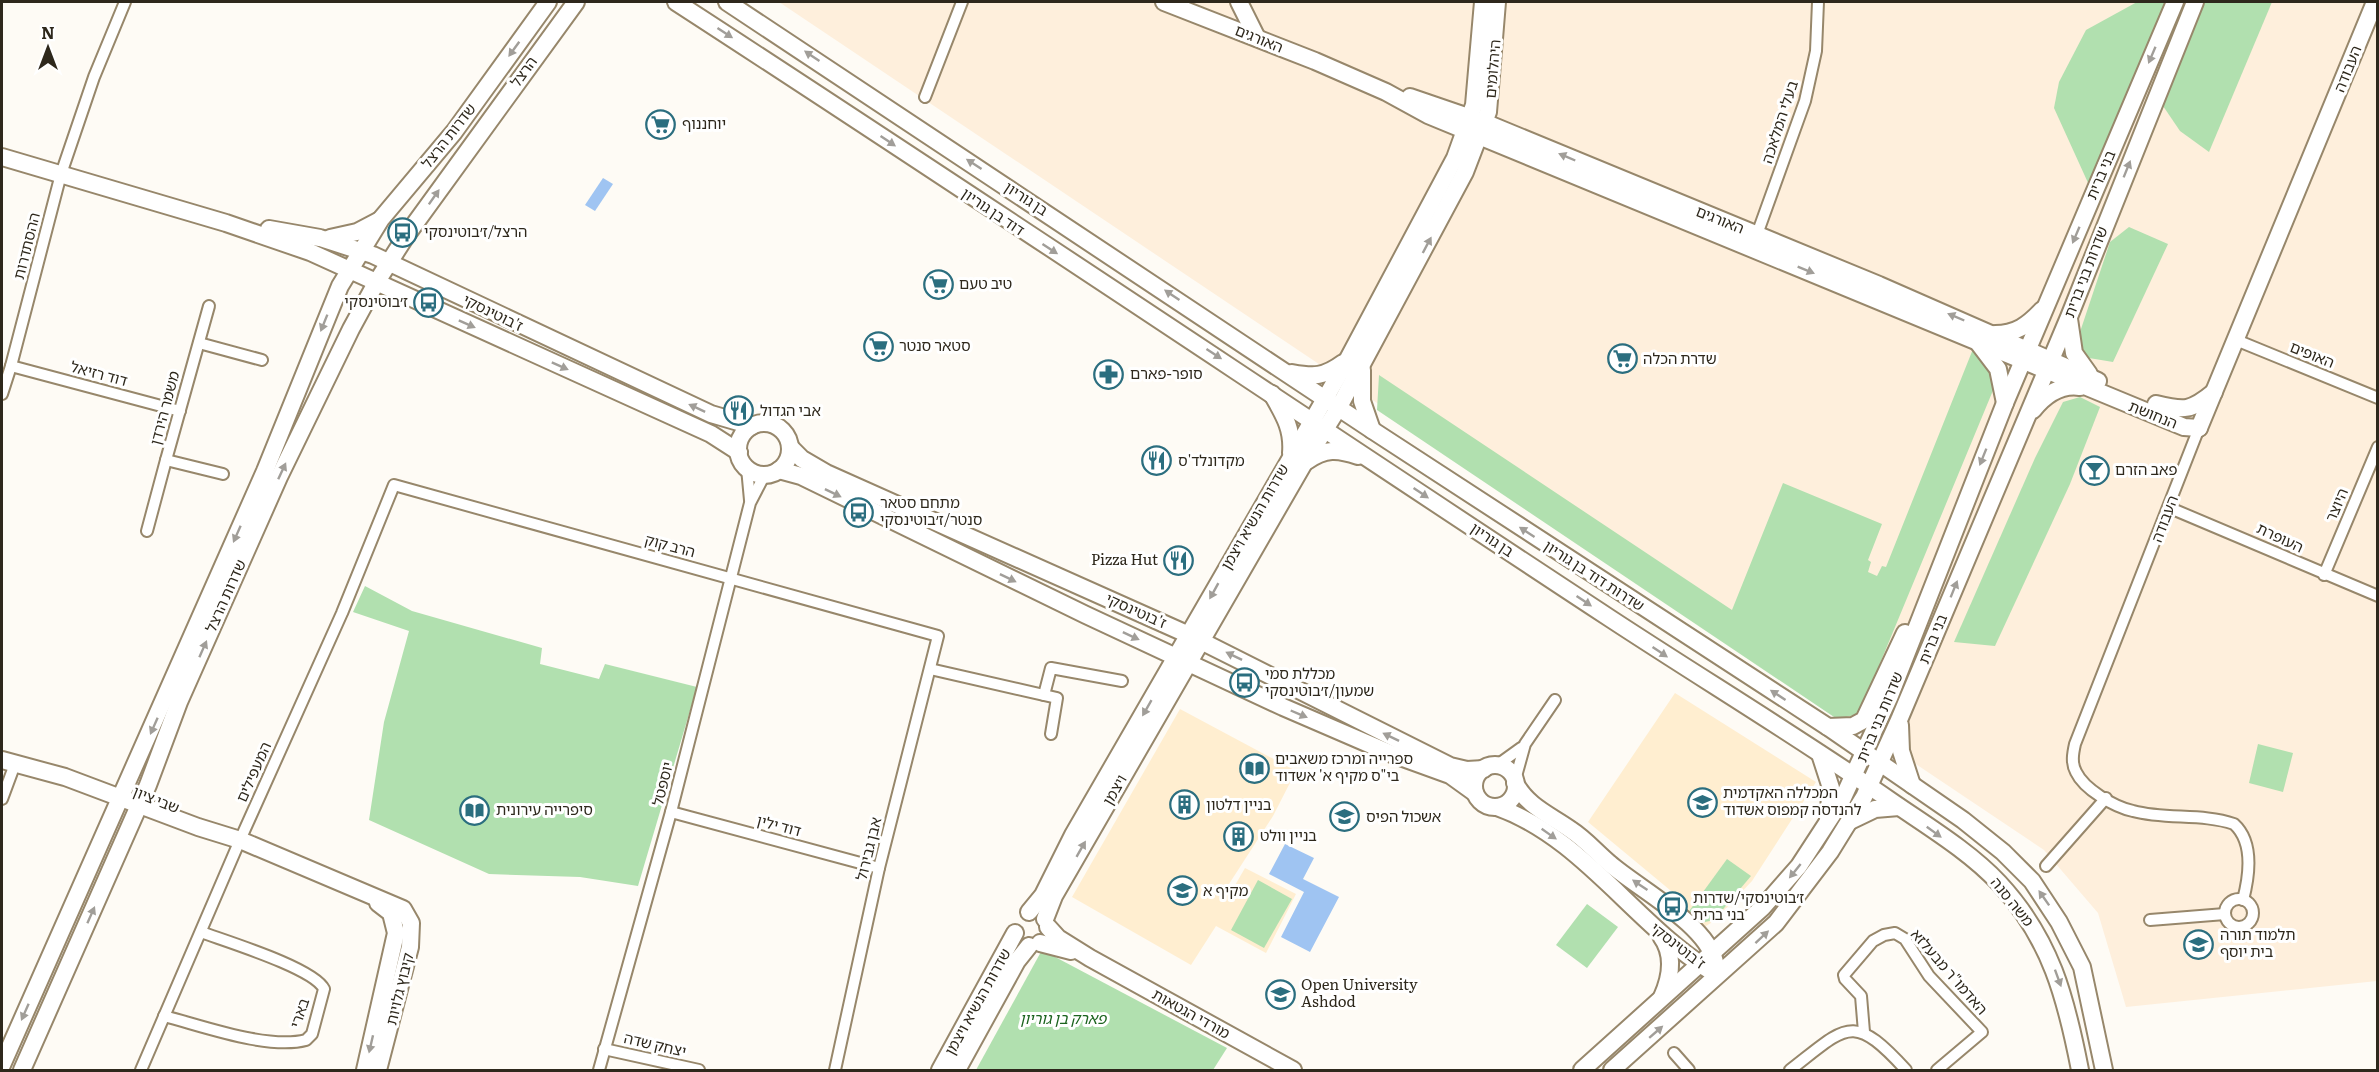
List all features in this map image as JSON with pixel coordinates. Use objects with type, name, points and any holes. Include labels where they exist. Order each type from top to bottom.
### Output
[{"type":"main road","name":"שדרות הרצל","points":[[2,1065],[124,793],[293,403],[326,317],[349,270],[381,219],[454,132],[548,2]]},
{"type":"main road","name":"הרצל","points":[[472,144],[576,2]]},
{"type":"main road","name":"דוד בן גוריון","points":[[676,2],[1048,249],[1270,391],[1318,425]]},
{"type":"main road","name":"בן גוריון","points":[[727,2],[1332,402]]},
{"type":"main road","name":"האורגים","points":[[1164,2],[1386,92],[1434,117],[1476,126],[1506,147],[1995,334],[2026,356]]},
{"type":"main road","points":[[1230,28],[1239,2]]},
{"type":"main road","points":[[1239,2],[1257,39]]},
{"type":"main road","name":"היהלומים","points":[[1476,126],[1476,89],[1484,2]]},
{"type":"main road","name":"היהלומים","points":[[1476,126],[1492,82],[1497,2]]},
{"type":"main road","name":"בני ברית","points":[[2026,356],[2175,2]]},
{"type":"main road","name":"שדרות בני ברית","points":[[2022,426],[2069,317],[2195,2]]},
{"type":"main road","name":"העבודה","points":[[2199,428],[2375,2]]},
{"type":"main road","name":"האורגים","points":[[1386,92],[1417,99],[1476,126],[1754,242],[1976,341],[2026,356],[2049,366]]},
{"type":"main road","points":[[1434,117],[1449,138],[1455,158]]},
{"type":"main road","name":"שדרות הנשיא ויצמן","points":[[1355,363],[1455,158],[1476,126]]},
{"type":"main road","name":"שדרות הנשיא ויצמן","points":[[1183,660],[1472,158],[1476,126]]},
{"type":"main road","name":"שדרות הרצל","points":[[22,1071],[141,800],[179,702],[326,377],[388,262],[472,144]]},
{"type":"main road","points":[[1472,158],[1506,147]]},
{"type":"main road","name":"ז'בוטינסקי","points":[[2,157],[226,223],[301,248],[711,434],[739,452]]},
{"type":"main road","points":[[320,238],[357,232],[381,219]]},
{"type":"main road","name":"ז'בוטינסקי","points":[[226,223],[320,238],[360,250],[711,414],[753,426]]},
{"type":"main road","points":[[1995,334],[2010,333],[2023,328],[2047,305]]},
{"type":"main road","points":[[2069,317],[2076,357],[2094,385]]},
{"type":"main road","points":[[1976,341],[1998,369],[2005,403]]},
{"type":"main road","name":"שדרות בני ברית","points":[[1582,1071],[1713,953],[1784,884],[1828,823],[1865,753],[2026,356]]},
{"type":"main road","points":[[1286,372],[1319,376],[1355,363],[1362,401],[1372,430]]},
{"type":"main road","name":"הנחושת","points":[[2049,366],[2184,427],[2199,428]]},
{"type":"main road","points":[[2022,426],[2043,399],[2055,391],[2070,386],[2094,385]]},
{"type":"main road","name":"הנחושת","points":[[2094,385],[2156,404],[2190,420],[2199,428]]},
{"type":"main road","points":[[1270,391],[1289,425],[1298,458],[1330,450],[1343,451],[1372,461]]},
{"type":"main road","points":[[2156,404],[2181,410],[2193,408],[2215,391]]},
{"type":"main road","name":"שדרות דוד בן גוריון","points":[[1332,402],[1881,762]]},
{"type":"main road","points":[[765,423],[778,427],[785,434],[790,447],[786,462],[772,472],[747,468],[739,452],[742,437],[753,426],[765,423]]},
{"type":"main road","points":[[1318,425],[1372,461]]},
{"type":"main road","name":"בני ברית","points":[[1899,720],[2022,426]]},
{"type":"main road","name":"ז'בוטינסקי","points":[[790,447],[802,459],[826,473],[1195,638],[1450,766],[1467,770],[1490,767]]},
{"type":"main road","name":"בן גוריון","points":[[1372,461],[1611,619]]},
{"type":"main road","name":"ז'בוטינסקי","points":[[772,472],[801,476],[1183,660],[1382,750],[1440,771],[1457,779],[1475,793]]},
{"type":"main road","points":[[1828,727],[1853,726],[1864,720],[1902,638],[1925,604]]},
{"type":"main road","name":"שדרות דוד בן גוריון","points":[[1611,619],[1869,786]]},
{"type":"main road","name":"ויצמן","points":[[1041,920],[1183,660]]},
{"type":"main road","points":[[1899,720],[1901,751],[1912,786]]},
{"type":"main road","name":"שדרות בני ברית","points":[[1869,786],[1899,720]]},
{"type":"main road","points":[[1820,754],[1831,788],[1828,823]]},
{"type":"main road","name":"שבי ציון","points":[[8,762],[124,793],[403,909]]},
{"type":"main road","name":"משה סנה","points":[[1881,762],[1963,820],[1996,847],[2032,881],[2047,901],[2072,944],[2082,968],[2104,1071]]},
{"type":"main road","points":[[1490,767],[1508,770],[1515,782],[1512,798],[1497,807],[1484,804],[1475,793],[1475,779],[1490,767]]},
{"type":"main road","name":"ז'בוטינסקי","points":[[1515,782],[1525,800],[1571,830],[1610,864],[1651,893],[1702,938],[1713,953],[1719,976]]},
{"type":"main road","points":[[1612,1071],[1776,923],[1850,822],[1869,786]]},
{"type":"main road","name":"משה סנה","points":[[1869,786],[1996,881],[2023,912],[2047,951],[2058,976],[2067,1004],[2080,1071]]},
{"type":"main road","name":"ז'בוטינסקי","points":[[1497,807],[1526,820],[1567,848],[1684,955],[1719,976]]},
{"type":"main road","points":[[1850,822],[1875,809],[1899,807]]},
{"type":"main road","name":"שבי ציון","points":[[359,890],[391,913],[396,925]]},
{"type":"main road","name":"קיבוץ גלויות","points":[[378,1071],[412,939],[411,922],[403,909]]},
{"type":"main road","points":[[1017,919],[1041,920],[1046,937],[1034,945],[1021,943],[1015,933],[1017,919]]},
{"type":"main road","name":"מורדי הגטאות","points":[[1041,920],[1058,938],[1090,958],[1293,1071]]},
{"type":"main road","name":"קיבוץ גלויות","points":[[365,1071],[396,942],[396,925]]},
{"type":"main road","points":[[1655,928],[1668,951],[1670,967],[1668,984],[1660,1001]]},
{"type":"main road","name":"שדרות הנשיא ויצמן","points":[[940,1071],[1015,933]]},
{"type":"main road","name":"שדרות הנשיא ויצמן","points":[[957,1071],[1017,961],[1034,945]]},
{"type":"main road","name":"מורדי הגטאות","points":[[1034,945],[1090,958]]},
{"type":"street","name":"ההסתדרות","points":[[2,394],[61,174],[94,76],[125,2]]},
{"type":"street","points":[[925,97],[962,2]]},
{"type":"street","name":"בעלי המלאכה","points":[[1754,242],[1808,92],[1816,51],[1818,2]]},
{"type":"street","name":"משמר הירדן","points":[[209,306],[166,460],[223,474]]},
{"type":"street","name":"האופים","points":[[2236,340],[2378,398]]},
{"type":"street","points":[[199,343],[262,360]]},
{"type":"street","name":"דוד רזיאל","points":[[11,366],[180,411]]},
{"type":"street","name":"העבודה","points":[[2199,428],[2170,508],[2073,753],[2075,771],[2106,798],[2133,812],[2210,818],[2234,824],[2243,837],[2248,862],[2243,900],[2252,909],[2250,922],[2237,927],[2229,922],[2226,914]]},
{"type":"street","name":"היוצר","points":[[2324,575],[2378,447]]},
{"type":"street","points":[[147,531],[166,460]]},
{"type":"street","name":"יוספטל","points":[[599,1071],[671,812],[750,503],[747,468]]},
{"type":"street","name":"יוספטל","points":[[750,503],[772,472]]},
{"type":"street","name":"הרב קוק","points":[[394,485],[938,636]]},
{"type":"street","name":"המעפילים","points":[[141,1071],[240,840],[342,613],[394,485]]},
{"type":"street","name":"העופרת","points":[[2170,508],[2378,596]]},
{"type":"street","name":"אבן גבירול","points":[[835,1071],[879,868],[938,636]]},
{"type":"street","points":[[1044,695],[1051,668],[1122,681]]},
{"type":"street","points":[[930,669],[1057,698],[1051,734]]},
{"type":"street","points":[[1490,767],[1516,754],[1555,700]]},
{"type":"street","points":[[1515,782],[1525,744]]},
{"type":"street","points":[[2,800],[8,762]]},
{"type":"street","points":[[2046,866],[2106,798]]},
{"type":"street","name":"דוד ילין","points":[[671,812],[879,868]]},
{"type":"street","points":[[2150,920],[2226,914],[2230,903],[2243,900]]},
{"type":"street","name":"בארי","points":[[164,1016],[257,1039],[287,1043],[306,1041],[312,1035],[324,989],[320,981],[293,967],[201,932]]},
{"type":"street","name":"האדמו\"ר מבעלזא","points":[[1864,1032],[1861,996],[1845,980],[1844,975],[1873,941],[1884,934],[1895,933],[1905,939],[1929,976],[1982,1032],[1938,1071]]},
{"type":"street","points":[[1790,1071],[1834,1035],[1851,1031],[1864,1032],[1880,1042],[1906,1071]]},
{"type":"street","name":"יצחק שדה","points":[[604,1049],[699,1071]]},
{"type":"street","points":[[1674,1053],[1689,1071]]},
{"type":"shaded area","points":[[779,2],[2377,2],[2377,981],[2126,1007],[2098,913],[2044,850]]},
{"type":"shaded area","name":"המכללה האקדמית להנדסה קמפוס אשדוד","points":[[1675,693],[1816,782],[1752,881],[1714,921],[1706,926],[1696,926],[1684,914],[1688,905],[1588,822]]},
{"type":"shaded area","points":[[1180,709],[1296,771],[1273,816],[1229,884],[1234,887],[1245,868],[1296,894],[1266,953],[1216,926],[1191,965],[1072,897]]},
{"type":"green space","points":[[2137,2],[2175,2],[2089,185],[2054,108],[2059,82],[2086,30]]},
{"type":"green space","points":[[2204,2],[2272,2],[2209,152],[2180,131],[2161,103]]},
{"type":"green space","points":[[2129,227],[2168,244],[2113,362],[2083,357],[2079,335],[2110,242]]},
{"type":"green space","points":[[1973,349],[1990,363],[1994,388],[1859,714],[1837,719],[1377,410],[1379,375],[1732,610],[1783,483],[1882,524],[1868,560],[1871,562],[1868,572],[1877,576],[1882,566],[1886,567]]},
{"type":"green space","points":[[2080,397],[2100,407],[2070,484],[1995,646],[1954,642],[2035,458],[2063,402]]},
{"type":"green space","points":[[365,586],[412,611],[542,648],[540,664],[599,679],[605,664],[697,687],[638,886],[580,877],[489,874],[369,820],[384,722],[409,631],[353,612]]},
{"type":"green space","points":[[2258,744],[2293,753],[2283,792],[2249,783]]},
{"type":"green space","points":[[1727,859],[1751,876],[1714,920],[1696,924],[1687,914]]},
{"type":"green space","points":[[1258,880],[1292,899],[1264,948],[1231,930]]},
{"type":"green space","points":[[1587,904],[1618,927],[1587,968],[1556,945]]},
{"type":"green space","name":"פארק בן גוריון","points":[[1042,950],[1227,1048],[1213,1070],[976,1070]]},
{"type":"water","points":[[603,178],[613,184],[595,211],[585,205]]},
{"type":"water","points":[[1285,844],[1314,858],[1303,879],[1339,897],[1310,952],[1281,937],[1304,892],[1269,874]]},
{"type":"place","name":"יוחננוף","points":[[661,124]]},
{"type":"place","name":"הרצל/ז׳בוטינסקי","points":[[403,232]]},
{"type":"place","name":"טיב טעם","points":[[938,284]]},
{"type":"place","name":"ז׳בוטינסקי","points":[[429,302]]},
{"type":"place","name":"סטאר סנטר","points":[[878,346]]},
{"type":"place","name":"שדרת הכלה","points":[[1622,359]]},
{"type":"place","name":"סופר-פארם","points":[[1109,374]]},
{"type":"place","name":"אבי הגדול","points":[[739,411]]},
{"type":"place","name":"מקדונלד'ס","points":[[1157,461]]},
{"type":"place","name":"פאב הזרם","points":[[2094,470]]},
{"type":"place","name":"מתחם סטאר סנטר/ז׳בוטינסקי","points":[[859,512]]},
{"type":"place","name":"Pizza Hut","points":[[1179,560]]},
{"type":"place","name":"מכללת סמי שמעון/ז׳בוטינסקי","points":[[1244,683]]},
{"type":"place","name":"ספרייה ומרכז משאבים בי\"ס מקיף א' אשדוד","points":[[1254,768]]},
{"type":"place","name":"המכללה האקדמית להנדסה קמפוס אשדוד","points":[[1702,802]]},
{"type":"place","name":"בניין דלטון","points":[[1185,805]]},
{"type":"place","name":"סיפרייה עירונית","points":[[475,810]]},
{"type":"place","name":"אשכול הפיס","points":[[1345,817]]},
{"type":"place","name":"בניין וולט","points":[[1239,836]]},
{"type":"place","name":"מקיף א","points":[[1182,891]]},
{"type":"place","name":"ז׳בוטינסקי/שדרות בני ברית","points":[[1672,907]]},
{"type":"place","name":"תלמוד תורה בית יוסף","points":[[2199,944]]},
{"type":"place","name":"Open University Ashdod","points":[[1280,994]]}]
